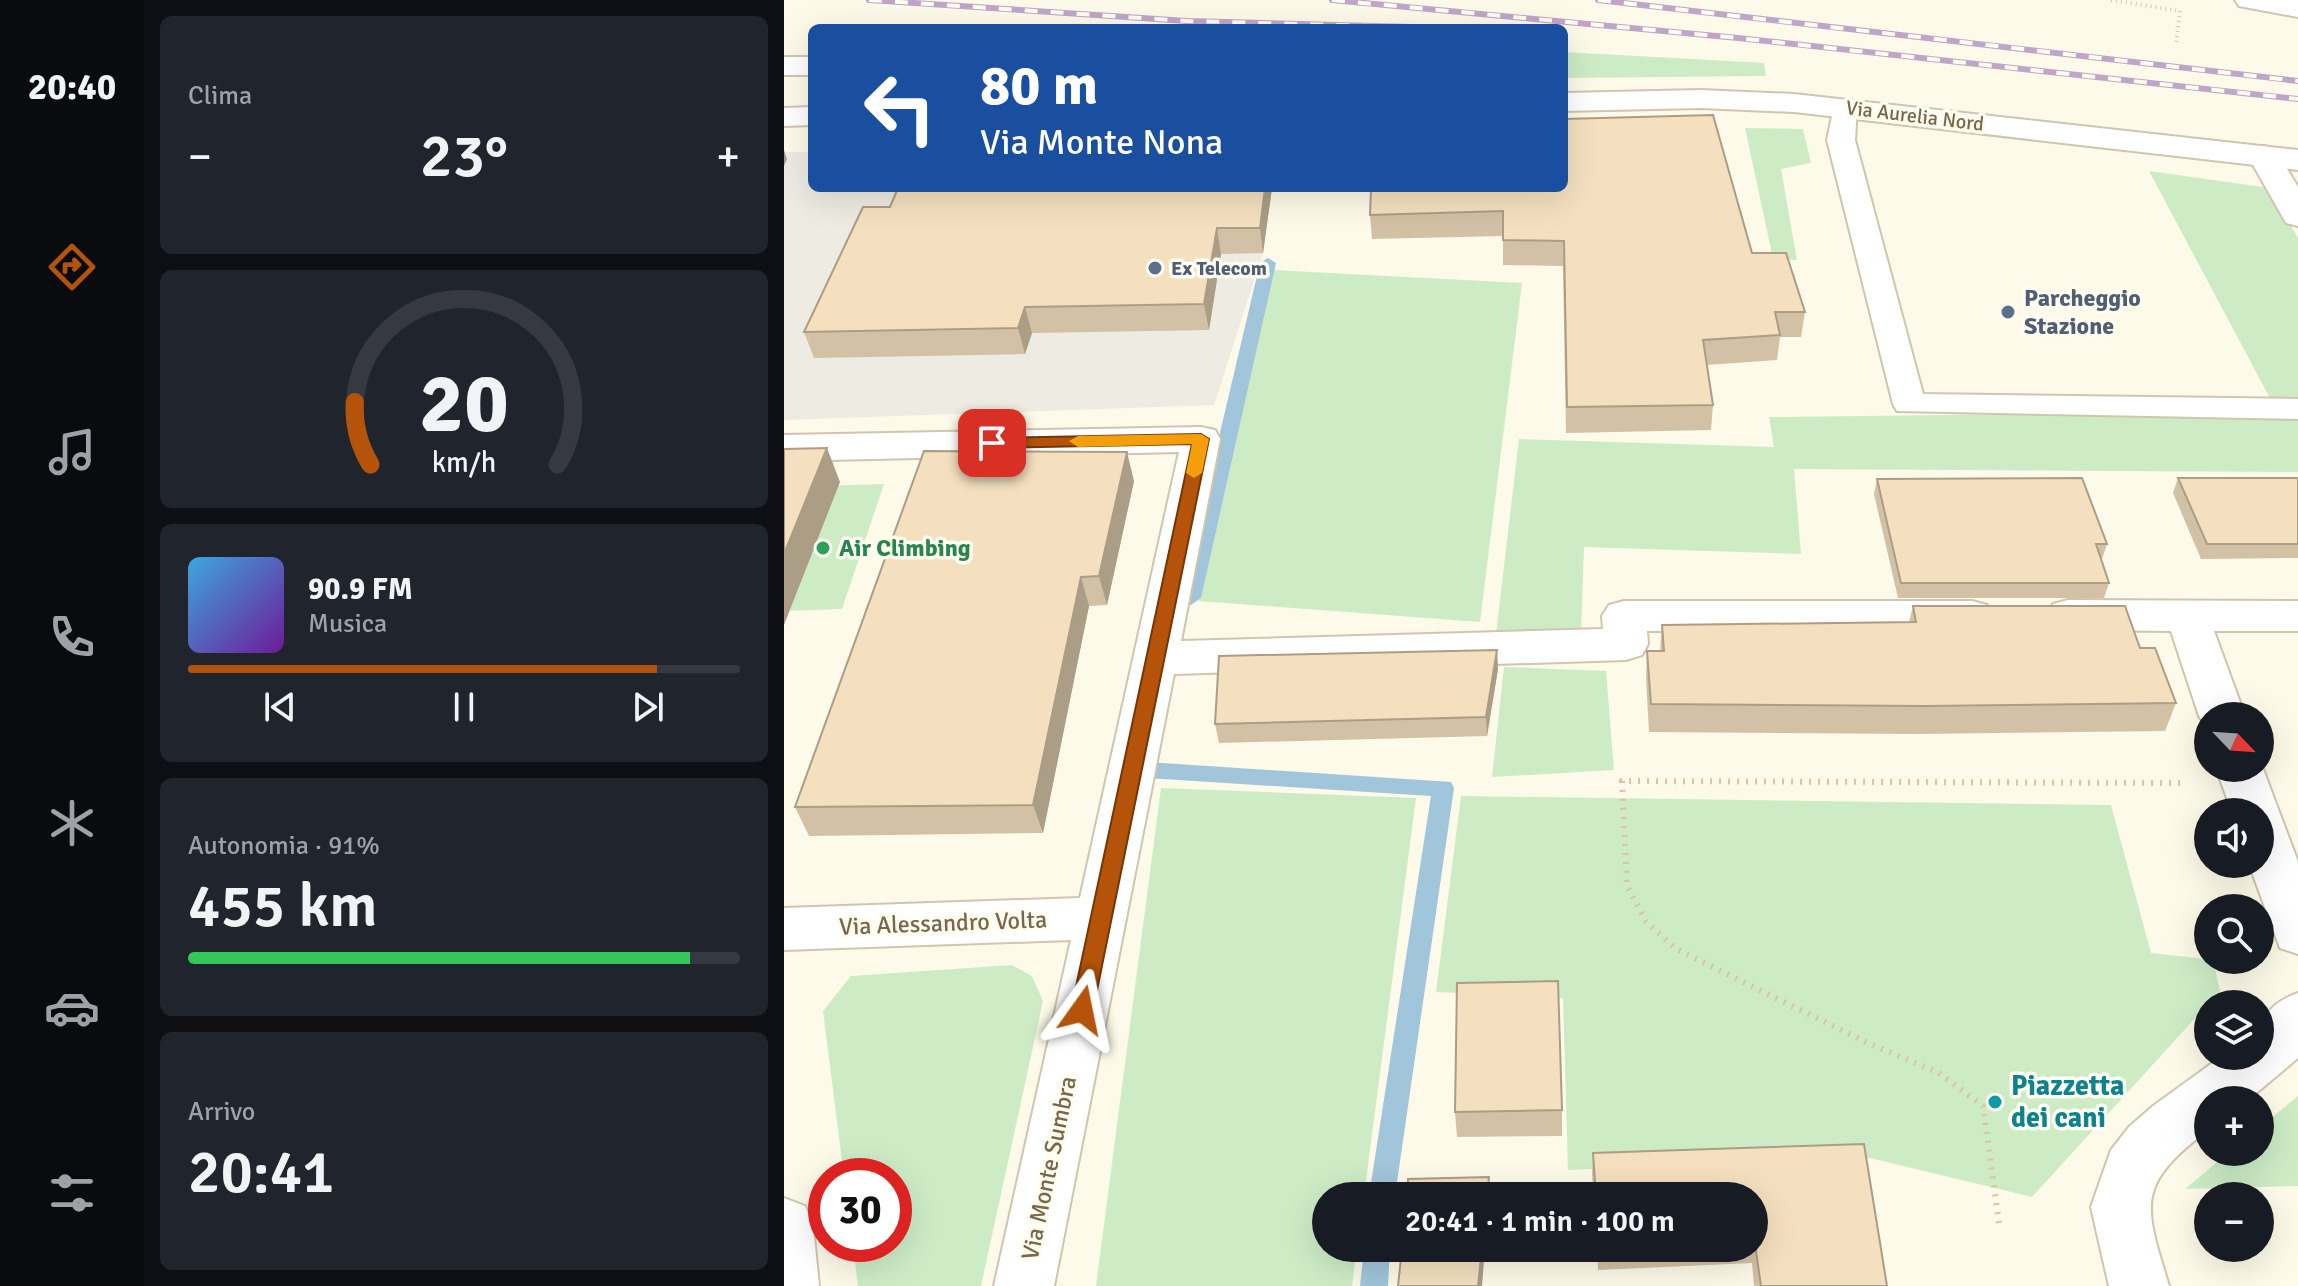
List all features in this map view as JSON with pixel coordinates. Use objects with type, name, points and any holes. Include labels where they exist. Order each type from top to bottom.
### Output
[{"type":"street","points":[[2249,0],[2298,8]]},
{"type":"street","points":[[784,66],[808,66]]},
{"type":"street","name":"Via Aurelia Nord","points":[[1568,102],[1701,99],[1844,108],[2298,160]]},
{"type":"street","points":[[784,117],[808,116]]},
{"type":"street","points":[[2264,156],[2298,216]]},
{"type":"street","name":"Via Monte Sumbra","points":[[784,448],[1201,439],[1024,1286]]},
{"type":"street","points":[[2187,615],[2217,702]]},
{"type":"street","points":[[1156,658],[1626,644],[1624,616],[2298,616]]},
{"type":"street","points":[[2274,864],[2298,933]]},
{"type":"street","name":"Via Alessandro Volta","points":[[784,929],[1102,918]]},
{"type":"street","points":[[2139,1286],[2121,1198],[2130,1168],[2163,1133],[2268,1053],[2289,1032],[2298,1016]]},
{"type":"street","points":[[784,1226],[789,1286]]},
{"type":"lane","points":[[1844,108],[1841,140],[1844,154],[1909,404],[2298,409]]},
{"type":"path","points":[[2111,0],[2180,11],[2176,45]]},
{"type":"path","points":[[1999,1223],[1983,1106],[1939,1073],[1868,1043],[1676,949],[1646,921],[1627,886],[1622,781],[2191,783]]},
{"type":"shaded area","points":[[784,152],[808,152],[808,192],[1271,192],[1263,253],[1214,405],[784,420]]},
{"type":"green space","points":[[1568,52],[1764,63],[1766,76],[1568,78]]},
{"type":"green space","points":[[1745,128],[1803,129],[1811,163],[1781,169],[1797,260],[1773,259]]},
{"type":"green space","points":[[2149,171],[2270,188],[2298,238],[2298,402],[2272,402]]},
{"type":"green space","points":[[1272,270],[1522,283],[1480,622],[1199,601]]},
{"type":"green space","points":[[2298,411],[2298,472],[1794,469],[1801,554],[1584,547],[1581,635],[1496,634],[1519,439],[1774,447],[1769,417]]},
{"type":"green space","name":"Air Climbing","points":[[884,484],[842,609],[784,611],[784,487]]},
{"type":"green space","points":[[1504,667],[1606,671],[1614,770],[1492,777]]},
{"type":"green space","points":[[1161,788],[1416,798],[1366,1182],[1312,1182],[1312,1262],[1355,1262],[1352,1286],[1096,1286]]},
{"type":"green space","points":[[1461,796],[2111,805],[2151,953],[2194,958],[2194,974],[2216,974],[2220,990],[2194,990],[2194,1019],[2032,1197],[1870,1158],[1568,1170],[1563,998],[1436,992]]},
{"type":"green space","points":[[1012,965],[1032,976],[1043,1001],[981,1286],[858,1286],[855,1262],[912,1262],[912,1158],[842,1158],[823,1011],[851,976]]},
{"type":"green space","points":[[2298,1096],[2298,1186],[2274,1187],[2274,1182],[2194,1182],[2194,1189],[2185,1189],[2212,1166],[2274,1166],[2274,1116]]},
{"type":"building","points":[[1713,115],[1752,253],[1786,253],[1805,312],[1775,312],[1780,335],[1703,340],[1713,405],[1567,407],[1564,241],[1503,240],[1503,211],[1370,215],[1371,192],[1568,192],[1568,119]]},
{"type":"building","points":[[896,192],[1264,192],[1260,228],[1217,228],[1204,304],[1025,307],[1018,328],[804,332],[863,207],[890,207]]},
{"type":"building","points":[[827,448],[784,554],[784,449]]},
{"type":"building","points":[[924,451],[1127,452],[1099,576],[1081,577],[1033,805],[795,807]]},
{"type":"building","points":[[2082,478],[2107,544],[2096,544],[2109,583],[1901,583],[1877,479]]},
{"type":"building","points":[[2178,478],[2298,478],[2298,544],[2207,544]]},
{"type":"building","points":[[1913,606],[2125,606],[2140,648],[2155,648],[2176,703],[1925,706],[1651,704],[1647,651],[1664,651],[1662,625],[1916,622]]},
{"type":"building","points":[[1497,650],[1486,717],[1215,724],[1219,656]]},
{"type":"building","points":[[1558,981],[1562,1110],[1455,1112],[1457,983]]},
{"type":"building","points":[[1864,1144],[1887,1286],[1761,1286],[1758,1262],[1768,1262],[1768,1182],[1595,1182],[1593,1153]]},
{"type":"building","points":[[1489,1177],[1488,1182],[1408,1182],[1408,1179]]},
{"type":"building","points":[[1401,1262],[1481,1262],[1478,1286],[1398,1286]]},
{"type":"waterway","points":[[1191,598],[1268,263]]},
{"type":"waterway","points":[[1147,770],[1443,788],[1384,1182]]},
{"type":"waterway","points":[[1374,1286],[1376,1262]]},
{"type":"railway","points":[[869,0],[1187,21],[1300,24]]},
{"type":"railway","points":[[1332,0],[1738,38],[2298,99]]},
{"type":"railway","points":[[1598,0],[2298,81]]},
{"type":"slow traffic","points":[[1078,441],[1201,439],[1194,473]]},
{"type":"place","name":"Ex Telecom","points":[[1155,268]]},
{"type":"place","name":"Parcheggio Stazione","points":[[2008,312]]},
{"type":"place","name":"Air Climbing","points":[[823,548]]},
{"type":"place","name":"Piazzetta dei cani","points":[[1995,1102]]},
{"type":"route","points":[[992,443],[1201,439],[1082,1010]]}]
